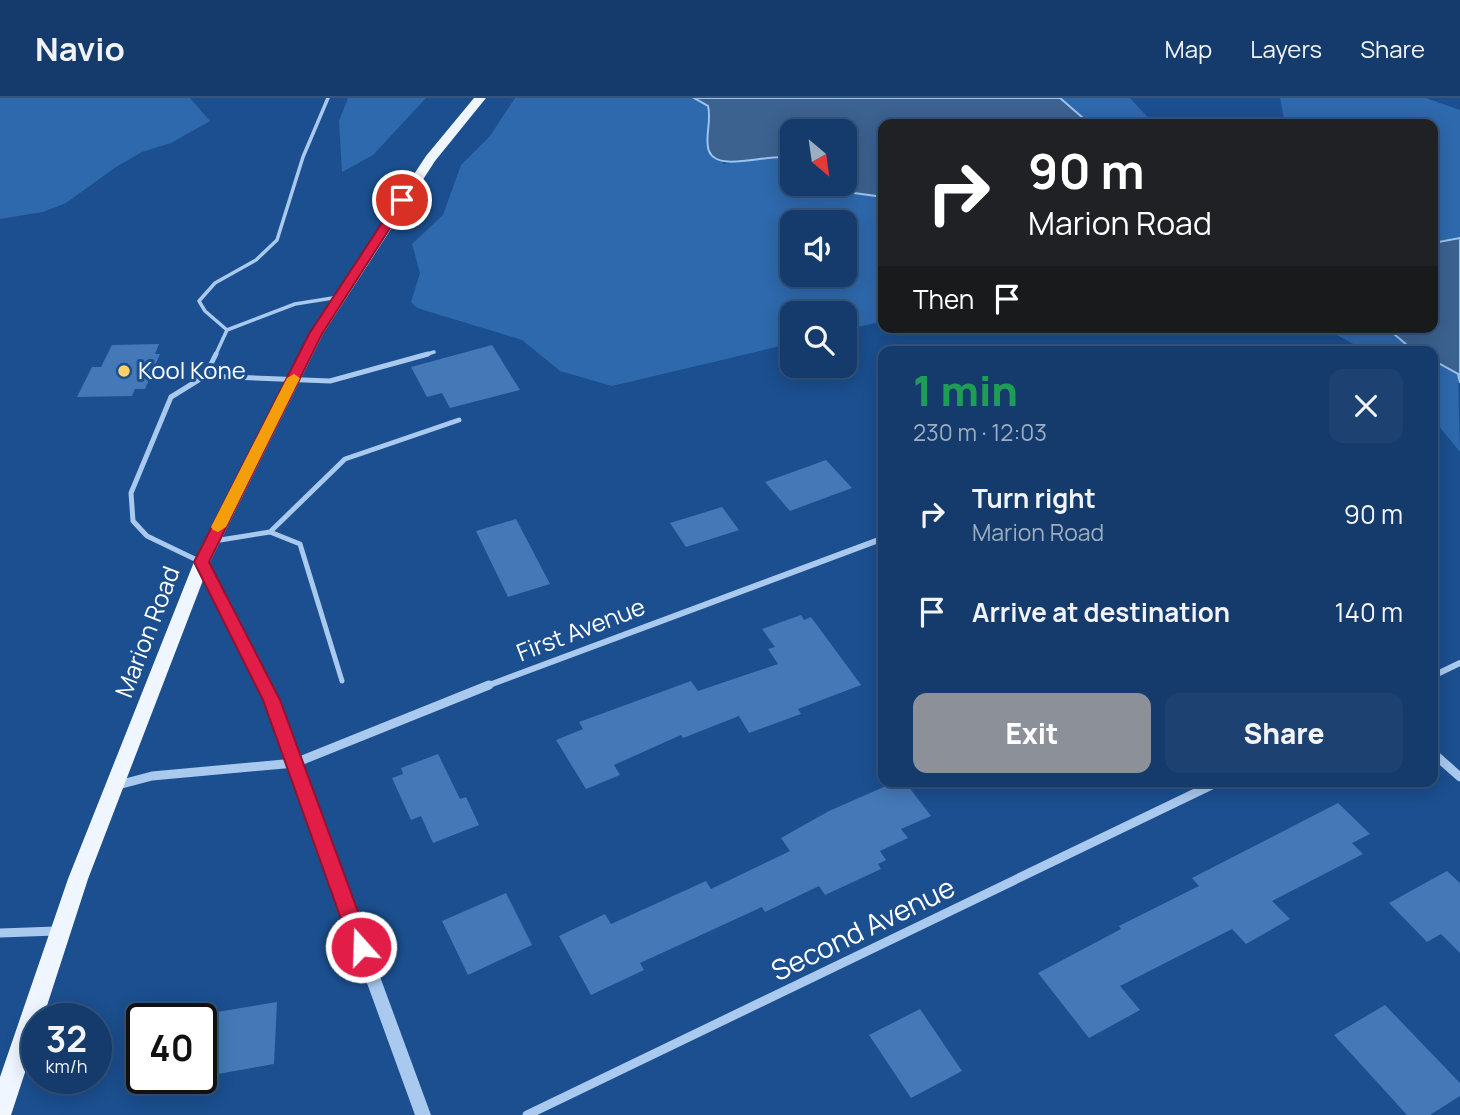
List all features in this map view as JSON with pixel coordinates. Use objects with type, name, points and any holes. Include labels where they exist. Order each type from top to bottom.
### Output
[{"type":"main road","name":"Marion Road","points":[[0,1112],[61,931],[114,787],[211,541],[293,380],[339,297],[430,159],[480,98]]},
{"type":"street","name":"First Avenue","points":[[114,787],[152,776],[295,763],[540,665],[878,540]]},
{"type":"street","points":[[202,562],[271,700],[423,1115]]},
{"type":"street","points":[[1438,674],[1460,663]]},
{"type":"street","points":[[1438,757],[1460,777]]},
{"type":"street","name":"Second Avenue","points":[[527,1115],[1208,787]]},
{"type":"street","points":[[0,933],[61,931]]},
{"type":"lane","points":[[227,330],[205,311],[199,301],[205,289],[221,276],[265,255],[277,242],[291,193],[328,98]]},
{"type":"lane","points":[[202,562],[147,536],[133,521],[131,493],[171,397],[205,376],[227,330],[282,307],[314,298],[339,297]]},
{"type":"lane","points":[[205,376],[330,381],[434,352]]},
{"type":"lane","points":[[270,532],[345,458],[459,420]]},
{"type":"lane","points":[[211,541],[270,532],[300,544],[342,681]]},
{"type":"shaded area","points":[[0,98],[190,98],[210,121],[171,143],[142,152],[66,203],[43,212],[0,219]]},
{"type":"shaded area","points":[[348,98],[426,98],[373,155],[342,172],[339,121]]},
{"type":"shaded area","points":[[515,98],[694,98],[708,106],[723,164],[780,157],[780,196],[858,196],[858,194],[878,196],[878,322],[857,327],[857,301],[780,301],[780,346],[612,386],[560,371],[522,340],[417,308],[411,302],[420,273],[412,244],[443,215],[461,165],[490,136]]},
{"type":"shaded area","points":[[694,98],[1060,98],[1084,119],[878,119],[878,196],[858,194],[858,119],[780,119],[780,157],[733,162],[714,158],[709,151],[708,106]]},
{"type":"shaded area","points":[[1060,98],[1130,98],[1149,119],[1084,119]]},
{"type":"shaded area","points":[[1280,98],[1426,98],[1460,110],[1460,238],[1438,242],[1438,119],[1284,119]]},
{"type":"shaded area","points":[[1460,238],[1460,383],[1458,374],[1438,363],[1438,346],[1408,346],[1393,333],[1438,333],[1438,242]]},
{"type":"shaded area","points":[[1333,333],[1393,333],[1408,346],[1357,346]]},
{"type":"shaded area","points":[[1438,363],[1458,375],[1460,452],[1438,425]]},
{"type":"building","points":[[159,344],[155,354],[160,354],[145,389],[135,389],[132,396],[77,397],[92,367],[101,367],[112,345]]},
{"type":"building","points":[[492,345],[520,390],[450,408],[442,393],[427,397],[411,367]]},
{"type":"building","points":[[826,460],[852,488],[790,511],[765,482]]},
{"type":"building","points":[[722,507],[739,530],[686,547],[670,523]]},
{"type":"building","points":[[516,519],[550,584],[508,597],[476,531]]},
{"type":"building","points":[[801,615],[804,620],[811,617],[861,685],[798,709],[801,714],[749,733],[739,716],[683,738],[681,735],[614,765],[620,775],[586,789],[556,740],[583,729],[579,722],[691,681],[698,691],[778,664],[768,649],[775,647],[762,629]]},
{"type":"building","points":[[438,754],[460,799],[466,797],[479,825],[433,843],[421,816],[411,820],[392,778],[403,774],[401,768]]},
{"type":"building","points":[[884,787],[909,787],[931,816],[901,829],[908,838],[880,851],[886,860],[878,864],[881,869],[825,895],[819,886],[765,912],[762,907],[640,963],[644,970],[591,995],[559,936],[605,914],[611,924],[706,881],[711,889],[790,851],[781,838],[829,811]]},
{"type":"building","points":[[1338,803],[1370,834],[1352,843],[1363,854],[1272,901],[1290,919],[1246,944],[1232,929],[1120,986],[1140,1010],[1089,1038],[1038,973],[1121,929],[1119,926],[1199,886],[1192,878]]},
{"type":"building","points":[[1447,871],[1460,883],[1460,953],[1441,934],[1427,942],[1389,903]]},
{"type":"building","points":[[506,893],[532,945],[468,975],[442,921]]},
{"type":"building","points":[[277,1002],[274,1064],[217,1074],[217,1012]]},
{"type":"building","points":[[1385,1005],[1460,1083],[1460,1096],[1430,1115],[1407,1115],[1334,1035]]},
{"type":"building","points":[[920,1009],[962,1071],[911,1098],[869,1035]]},
{"type":"slow traffic","points":[[218,527],[294,378]]},
{"type":"place","name":"Kool Kone","points":[[124,371]]},
{"type":"route","points":[[361,947],[271,700],[202,562],[316,334],[402,200]]}]
